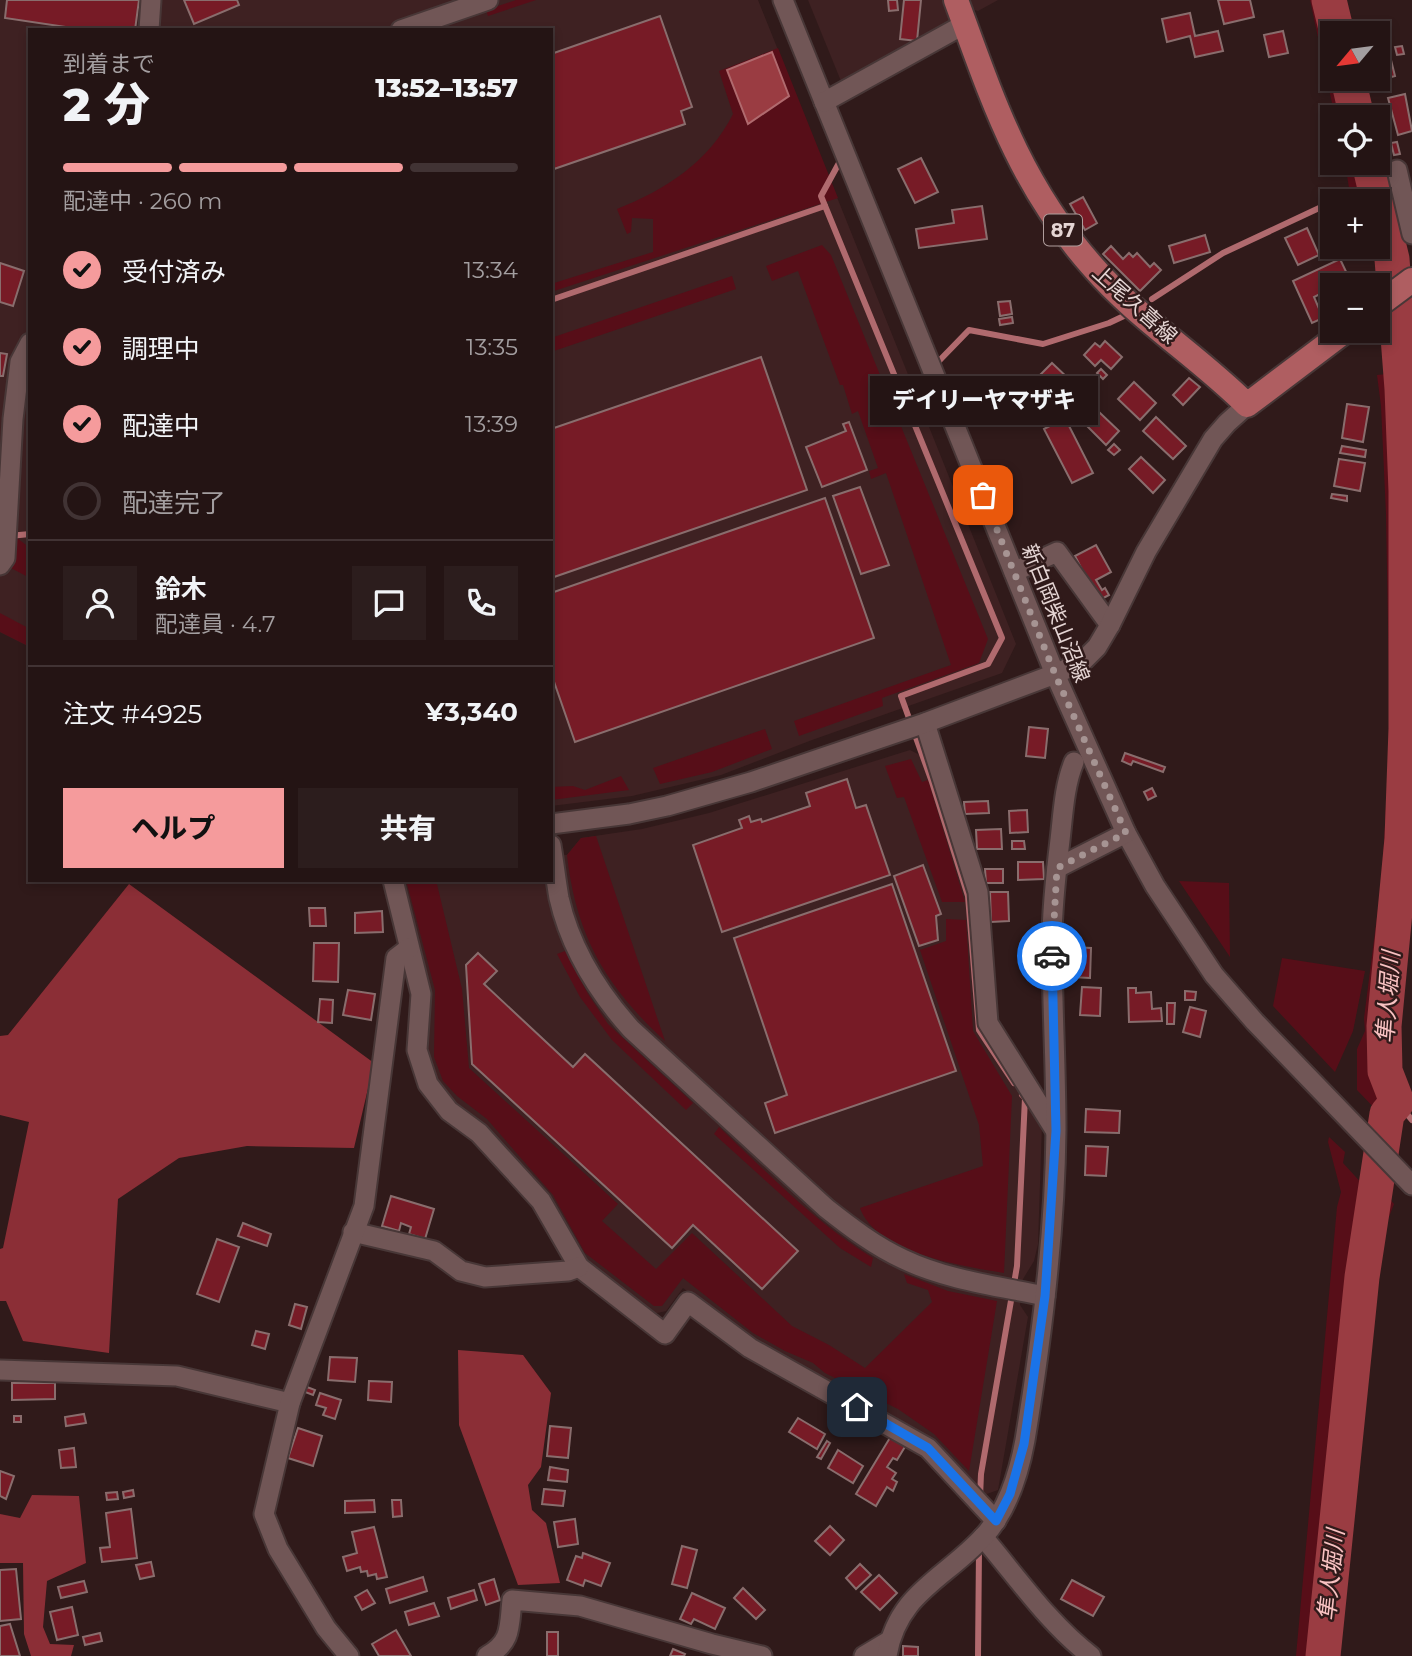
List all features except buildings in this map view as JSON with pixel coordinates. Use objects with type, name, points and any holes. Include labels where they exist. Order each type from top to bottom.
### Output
[{"type":"main road","name":"上尾久喜線","points":[[956,0],[1014,151],[1056,221],[1093,268],[1123,297],[1247,405]]},
{"type":"main road","points":[[1390,296],[1412,280]]},
{"type":"main road","points":[[1247,405],[1329,343]]},
{"type":"street","points":[[149,28],[151,0]]},
{"type":"street","points":[[407,28],[488,0]]},
{"type":"street","name":"新白岡柴山沼線","points":[[783,0],[1055,674],[1126,833],[1155,886],[1214,975],[1255,1022],[1410,1183]]},
{"type":"street","points":[[824,102],[965,24]]},
{"type":"street","points":[[1397,170],[1412,234]]},
{"type":"street","points":[[0,565],[5,558],[13,419],[20,362],[28,347]]},
{"type":"street","points":[[553,824],[629,814],[706,795],[925,723],[1082,662],[1090,655],[1110,625],[1146,552],[1207,449],[1227,423],[1247,405]]},
{"type":"street","points":[[1014,572],[1057,552],[1110,625]]},
{"type":"street","points":[[925,723],[978,892],[988,1023],[1056,1131]]},
{"type":"street","points":[[864,1656],[888,1649],[894,1627],[911,1601],[983,1537],[996,1521],[1010,1494],[1024,1444],[1045,1296],[1056,1131],[1052,937],[1057,868],[1070,772],[1074,762]]},
{"type":"street","points":[[1057,868],[1126,833]]},
{"type":"street","points":[[553,858],[559,899],[568,929],[582,959],[611,1007],[631,1029],[816,1199],[848,1226],[903,1259],[967,1281],[1045,1296]]},
{"type":"street","points":[[394,882],[421,994],[417,1049],[428,1084],[449,1111],[479,1133],[541,1201],[579,1267],[665,1335],[688,1302],[750,1348],[928,1448],[996,1521]]},
{"type":"street","points":[[349,1656],[326,1628],[278,1549],[264,1514],[290,1404],[364,1206],[396,958],[410,948]]},
{"type":"street","points":[[353,1232],[434,1251],[461,1271],[485,1277],[568,1271],[579,1267]]},
{"type":"street","points":[[0,1370],[177,1376],[290,1404]]},
{"type":"street","points":[[983,1537],[1051,1618],[1091,1656]]},
{"type":"street","points":[[487,1656],[500,1649],[508,1637],[512,1600],[580,1606],[762,1656]]},
{"type":"shaded area","points":[[0,0],[758,0],[1016,644],[1002,673],[721,775],[632,796],[553,806],[553,28],[28,28],[28,646],[0,632]]},
{"type":"shaded area","points":[[516,0],[536,0],[488,16],[486,10]]},
{"type":"shaded area","points":[[808,0],[946,0],[953,20],[843,86]]},
{"type":"shaded area","points":[[968,0],[998,0],[978,11],[972,9]]},
{"type":"shaded area","points":[[1310,0],[1320,0],[1324,21],[1320,21],[1320,47]]},
{"type":"shaded area","points":[[778,48],[838,198],[553,291],[553,283],[653,252],[653,219],[632,218],[631,232],[627,234],[617,209],[668,183],[712,146],[733,114],[719,71]]},
{"type":"shaded area","points":[[772,52],[789,96],[748,124],[727,70]]},
{"type":"shaded area","points":[[1329,91],[1338,91],[1341,105],[1332,105]]},
{"type":"shaded area","points":[[1347,175],[1356,175],[1358,189],[1349,189]]},
{"type":"shaded area","points":[[822,245],[831,255],[988,639],[979,663],[882,698],[883,706],[799,736],[794,721],[951,665],[886,473],[871,479],[869,471],[878,468],[858,411],[852,414],[798,271],[772,281],[766,266]]},
{"type":"shaded area","points":[[732,276],[736,289],[553,351],[553,337]]},
{"type":"shaded area","points":[[1412,371],[1412,581],[1404,373]]},
{"type":"shaded area","points":[[1387,374],[1402,710],[1401,757],[1393,844],[1372,1024],[1377,1075],[1389,1097],[1381,1115],[1357,1090],[1357,1049],[1365,1031],[1364,1018],[1382,877],[1390,736],[1386,514],[1377,375]]},
{"type":"shaded area","points":[[17,538],[28,546],[28,577],[9,567],[15,561]]},
{"type":"shaded area","points":[[0,613],[28,628],[28,646],[0,632]]},
{"type":"shaded area","points":[[765,729],[772,749],[712,772],[660,784],[653,768]]},
{"type":"shaded area","points":[[910,750],[930,760],[972,894],[982,1028],[1042,1124],[1038,1244],[1034,1261],[1023,1279],[1020,1305],[1028,1317],[998,1490],[981,1496],[932,1441],[893,1416],[819,1378],[815,1373],[790,1363],[751,1339],[683,1288],[666,1311],[653,1314],[579,1257],[441,1090],[424,1052],[399,882],[553,882],[553,855],[567,855],[581,838],[642,829],[709,813]]},
{"type":"shaded area","points":[[911,759],[922,782],[928,780],[965,902],[942,902],[904,797],[897,798],[885,766]]},
{"type":"shaded area","points":[[1412,774],[1412,890],[1395,1048],[1397,1068],[1412,1095],[1412,1108],[1395,1087],[1388,1067],[1392,964]]},
{"type":"shaded area","points":[[621,776],[629,790],[553,800],[553,787],[573,786],[585,790]]},
{"type":"shaded area","points":[[596,836],[665,1041],[644,1021],[610,980],[586,935],[571,884],[567,855],[581,838]]},
{"type":"shaded area","points":[[1179,881],[1229,883],[1230,957]]},
{"type":"shaded area","points":[[407,882],[436,882],[462,989],[469,1068],[618,1204],[602,1221],[656,1269],[692,1233],[792,1326],[865,1368],[932,1302],[928,1290],[907,1283],[904,1274],[948,1291],[997,1301],[969,1471],[934,1434],[898,1409],[753,1333],[683,1278],[662,1306],[654,1306],[585,1253],[553,1195],[487,1119],[457,1096],[443,1081],[434,1057],[435,990]]},
{"type":"shaded area","points":[[129,884],[374,1063],[354,1148],[247,1146],[179,1158],[118,1199],[109,1353],[23,1341],[6,1301],[0,1301],[0,1249],[3,1248],[29,1122],[0,1115],[0,1036],[8,1035]]},
{"type":"shaded area","points":[[946,919],[966,920],[973,1031],[1012,1096],[1004,1273],[944,1261],[902,1246],[883,1236],[869,1223],[860,1208],[983,1166],[979,1125],[920,950],[946,941]]},
{"type":"shaded area","points":[[565,951],[608,1024],[693,1103],[686,1110],[612,1040],[580,997],[557,954]]},
{"type":"shaded area","points":[[1282,958],[1365,971],[1353,1031],[1335,1072],[1273,1006]]},
{"type":"shaded area","points":[[719,1127],[812,1213],[873,1258],[871,1267],[840,1248],[714,1134]]},
{"type":"shaded area","points":[[1329,1137],[1345,1152],[1343,1163],[1366,1188],[1354,1266],[1318,1656],[1296,1656],[1337,1207],[1341,1192]]},
{"type":"shaded area","points":[[1386,1195],[1394,1204],[1373,1258],[1336,1656],[1329,1656],[1363,1304],[1371,1247]]},
{"type":"shaded area","points":[[458,1350],[523,1355],[551,1393],[541,1467],[528,1485],[532,1510],[546,1523],[560,1583],[518,1585],[459,1425]]},
{"type":"shaded area","points":[[32,1495],[79,1496],[86,1563],[47,1581],[43,1627],[50,1644],[74,1645],[71,1656],[31,1656],[24,1634],[23,1563],[0,1563],[0,1514],[20,1518]]},
{"type":"waterway","name":"隼人堀川","points":[[1329,0],[1334,21]]},
{"type":"waterway","name":"隼人堀川","points":[[1351,91],[1354,105]]},
{"type":"waterway","points":[[839,163],[821,196],[1002,638],[988,664],[901,696],[968,896],[979,1030],[1014,1083]]},
{"type":"waterway","name":"隼人堀川","points":[[1323,1656],[1362,1277],[1387,1114],[1397,1102],[1385,1071],[1384,1026],[1402,839],[1406,729],[1406,491],[1402,389],[1392,259],[1372,175]]},
{"type":"waterway","points":[[553,299],[825,206]]},
{"type":"waterway","points":[[1152,299],[1223,253],[1320,208]]},
{"type":"waterway","points":[[904,397],[969,330],[1043,344],[1126,315]]},
{"type":"waterway","points":[[9,536],[28,534]]},
{"type":"waterway","points":[[980,1497],[981,1474],[1017,1266],[1025,1098],[1022,1095]]},
{"type":"waterway","points":[[1397,1102],[1412,1120]]},
{"type":"waterway","points":[[978,1656],[979,1549]]},
{"type":"way so far","points":[[983,495],[1055,674],[1126,833],[1057,868],[1052,956]]},
{"type":"place","name":"デイリーヤマザキ","points":[[983,495]]},
{"type":"route","points":[[857,1407],[928,1448],[996,1521],[1010,1494],[1024,1444],[1045,1296],[1056,1131],[1052,956]]}]
